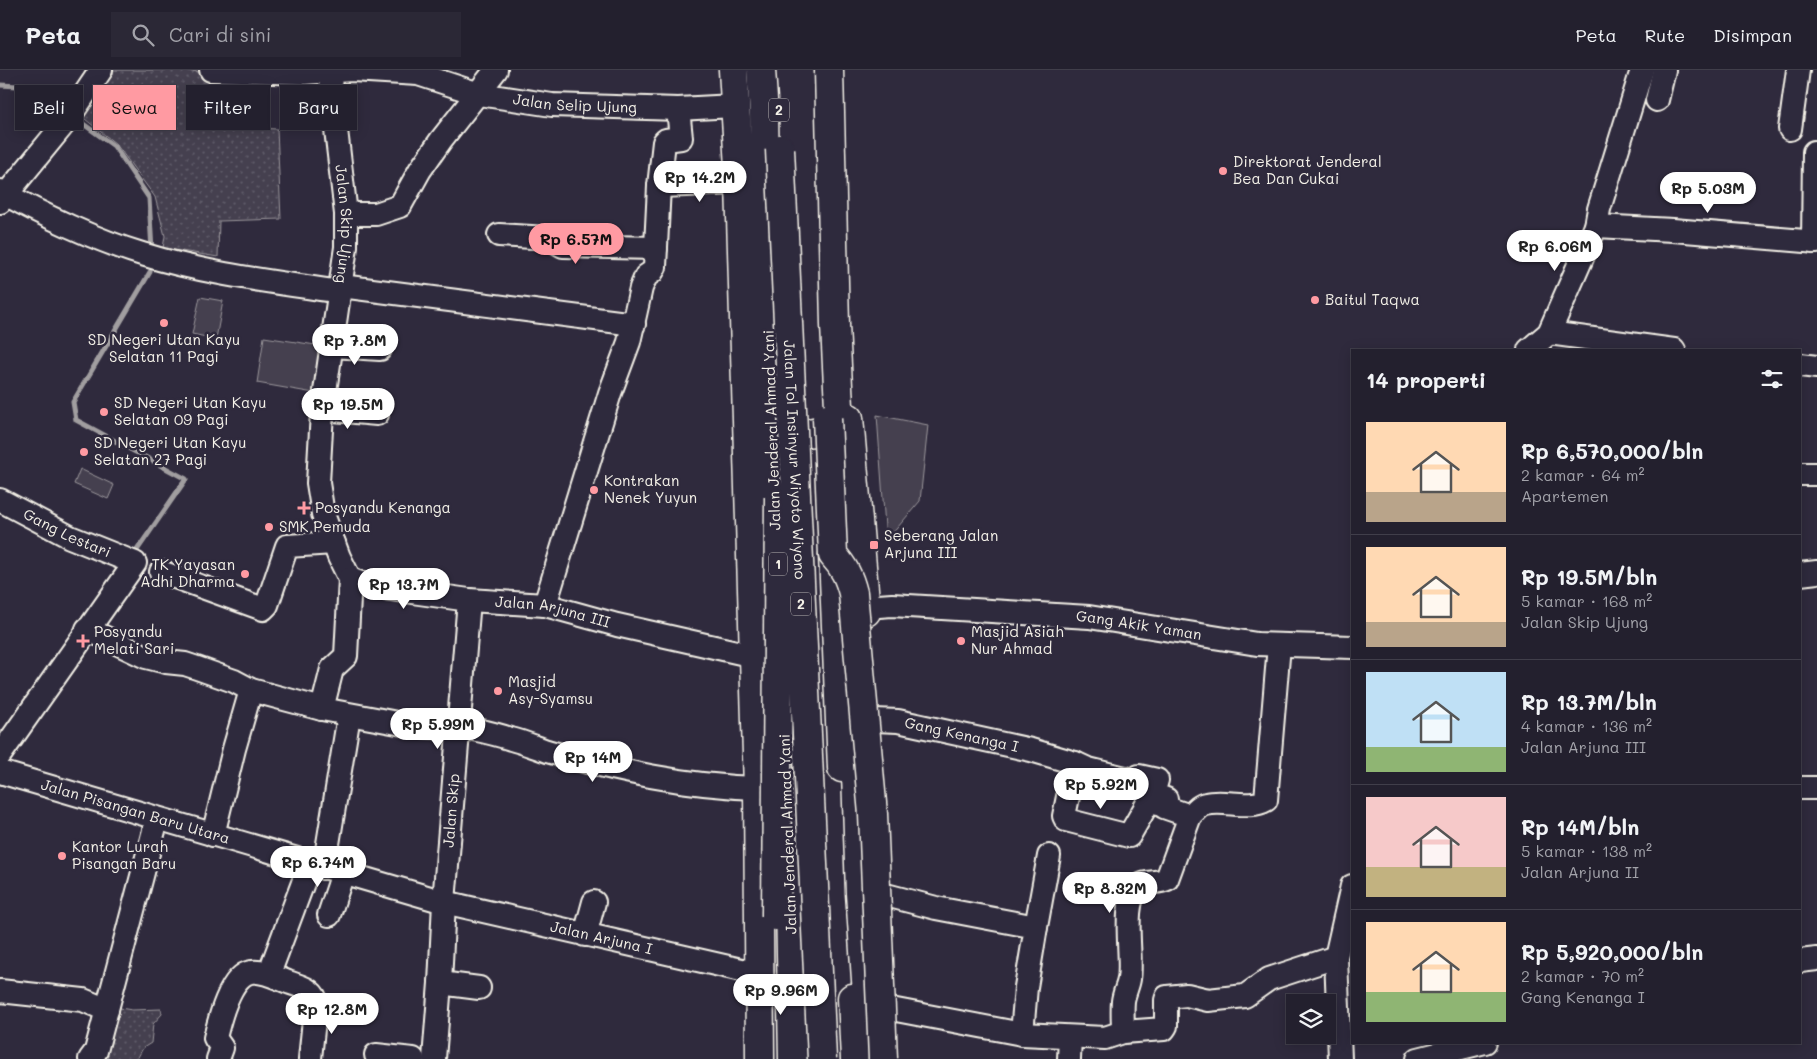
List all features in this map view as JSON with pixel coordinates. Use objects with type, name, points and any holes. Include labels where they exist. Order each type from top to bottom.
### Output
[{"type":"main road","name":"Jalan Jenderal Ahmad Yani","points":[[733,70],[740,183],[758,788],[760,1059]]},
{"type":"main road","name":"Jalan Jenderal Ahmad Yani","points":[[761,70],[764,114],[769,416],[788,788],[793,1059]]},
{"type":"main road","name":"Jalan Tol Insinyur Wiyoto Wiyono","points":[[778,70],[780,150],[822,1059]]},
{"type":"main road","points":[[812,70],[855,1059]]},
{"type":"main road","points":[[829,70],[835,325],[860,893],[871,1059]]},
{"type":"main road","points":[[776,1059],[780,150]]},
{"type":"main road","points":[[835,325],[843,350],[881,786],[895,1059]]},
{"type":"main road","points":[[769,416],[800,432],[809,433],[821,430],[832,423],[839,414]]},
{"type":"main road","points":[[834,555],[849,577],[853,593],[873,823],[883,1059]]},
{"type":"street","points":[[101,70],[71,115],[2,196],[142,254],[236,276],[634,324]]},
{"type":"street","name":"Jalan Selip Ujung","points":[[211,70],[418,72],[479,94],[552,105],[678,109],[734,106]]},
{"type":"street","points":[[346,214],[376,214],[400,206],[420,170],[441,140],[496,70]]},
{"type":"street","points":[[1530,349],[1549,333],[1596,226],[1599,209],[1642,70]]},
{"type":"street","points":[[1657,100],[1664,70]]},
{"type":"street","points":[[1790,129],[1798,70]]},
{"type":"street","name":"Jalan Skip Ujung","points":[[329,71],[346,214],[346,247],[323,409],[318,483],[322,514],[350,579]]},
{"type":"street","points":[[544,605],[610,393],[629,342],[641,288],[646,276],[655,267],[659,186],[664,142],[680,138],[678,109]]},
{"type":"street","points":[[1596,226],[1673,230],[1815,242],[1814,152]]},
{"type":"street","points":[[659,186],[740,183]]},
{"type":"street","points":[[499,236],[549,238],[564,246],[656,248]]},
{"type":"street","points":[[1549,333],[1667,349]]},
{"type":"street","points":[[332,346],[380,349]]},
{"type":"street","points":[[1801,365],[1817,367]]},
{"type":"street","points":[[323,409],[377,414]]},
{"type":"street","points":[[1801,474],[1817,474]]},
{"type":"street","name":"Gang Lestari","points":[[0,500],[70,537],[130,561],[87,629]]},
{"type":"street","points":[[161,572],[263,609],[267,605],[287,546],[334,543]]},
{"type":"street","points":[[1801,574],[1817,572]]},
{"type":"street","points":[[322,709],[332,669],[346,656],[350,579]]},
{"type":"street","name":"Jalan Arjuna III","points":[[350,579],[369,586],[469,600],[544,605],[617,625],[754,656]]},
{"type":"street","name":"Jalan Skip","points":[[435,1059],[444,902],[469,600]]},
{"type":"street","name":"Gang Akik Yaman","points":[[865,607],[892,605],[1089,617],[1257,644],[1351,647]]},
{"type":"street","points":[[0,755],[87,629],[146,657],[185,664],[234,681],[251,690],[322,709],[408,725],[459,727],[512,739],[592,763],[657,779],[703,785],[758,788]]},
{"type":"street","points":[[1123,1032],[1123,1003],[1130,978],[1129,908],[1136,890],[1139,886],[1146,883],[1162,882],[1166,879],[1190,816],[1205,804],[1242,804],[1266,800],[1279,645]]},
{"type":"street","points":[[213,835],[251,690]]},
{"type":"street","points":[[329,915],[325,868],[349,715]]},
{"type":"street","name":"Gang Kenanga I","points":[[875,720],[898,721],[1031,750],[1075,763],[1088,769],[1137,781],[1139,776],[1157,780],[1160,801]]},
{"type":"street","points":[[1075,763],[1064,816],[1066,820],[1129,836],[1160,801],[1190,816]]},
{"type":"street","name":"Jalan Pisangan Baru Utara","points":[[0,772],[444,902]]},
{"type":"street","points":[[1801,788],[1817,788]]},
{"type":"street","points":[[90,1059],[96,1051],[157,819]]},
{"type":"street","points":[[1022,1034],[1026,987],[1049,856]]},
{"type":"street","points":[[268,974],[325,868]]},
{"type":"street","points":[[1340,1059],[1344,980],[1336,957],[1351,890]]},
{"type":"street","points":[[886,895],[936,908],[1036,927]]},
{"type":"street","name":"Jalan Arjuna I","points":[[444,902],[759,974]]},
{"type":"street","points":[[585,935],[594,902]]},
{"type":"street","points":[[891,1009],[1022,1034],[1105,1038],[1123,1032],[1164,1029],[1166,1026],[1167,997],[1187,995],[1208,1000],[1245,996],[1268,979],[1336,957]]},
{"type":"street","points":[[1801,961],[1817,959]]},
{"type":"street","points":[[218,1059],[222,1048],[215,1038],[219,1023],[228,997],[239,979],[248,972],[268,974],[309,990],[314,995],[316,1000],[310,1059]]},
{"type":"street","points":[[440,983],[479,988]]},
{"type":"street","points":[[0,991],[83,1000],[107,1010]]},
{"type":"street","points":[[1069,1059],[1070,1037]]},
{"type":"street","points":[[1418,1059],[1478,1044]]},
{"type":"street","points":[[1494,1044],[1497,1059]]},
{"type":"street","points":[[376,1055],[413,1059]]},
{"type":"shaded area","points":[[110,70],[181,70],[227,75],[227,85],[186,85],[186,130],[277,129],[281,219],[219,221],[218,257],[163,248],[165,236],[155,197],[116,144],[99,130],[176,130],[176,85],[100,85]]},
{"type":"shaded area","points":[[93,96],[93,125],[83,117],[83,110]]},
{"type":"shaded area","points":[[200,297],[223,301],[216,339],[192,334]]},
{"type":"shaded area","points":[[264,337],[322,346],[314,393],[257,383]]},
{"type":"shaded area","points":[[877,415],[928,425],[920,501],[886,541]]},
{"type":"shaded area","points":[[80,469],[114,485],[108,499],[74,484]]},
{"type":"shaded area","points":[[108,1006],[132,1010],[161,1009],[162,1014],[153,1024],[151,1043],[143,1048],[137,1059],[82,1059]]},
{"type":"waterway","points":[[0,85],[15,86]]},
{"type":"waterway","points":[[83,124],[114,146],[149,198],[152,251]]},
{"type":"waterway","points":[[133,556],[186,479],[76,420],[73,402],[150,272]]},
{"type":"place","name":"Direktorat Jenderal Bea Dan Cukai","points":[[1223,171]]},
{"type":"place","name":"Baitul Taqwa","points":[[1315,300]]},
{"type":"place","name":"SD Negeri Utan Kayu Selatan 11 Pagi","points":[[164,323]]},
{"type":"place","name":"SD Negeri Utan Kayu Selatan 09 Pagi","points":[[104,412]]},
{"type":"place","name":"SD Negeri Utan Kayu Selatan 27 Pagi","points":[[84,452]]},
{"type":"place","name":"Kontrakan Nenek Yuyun","points":[[594,490]]},
{"type":"place","name":"Posyandu Kenanga","points":[[304,508]]},
{"type":"place","name":"SMK Pemuda","points":[[269,527]]},
{"type":"place","name":"Seberang Jalan Arjuna III","points":[[874,545]]},
{"type":"place","name":"TK Yayasan Adhi Dharma","points":[[245,574]]},
{"type":"place","name":"Posyandu Melati Sari","points":[[83,641]]},
{"type":"place","name":"Masjid Asiah Nur Ahmad","points":[[961,641]]},
{"type":"place","name":"Masjid Asy-Syamsu","points":[[498,691]]},
{"type":"place","name":"Kantor Lurah Pisangan Baru","points":[[62,856]]}]
